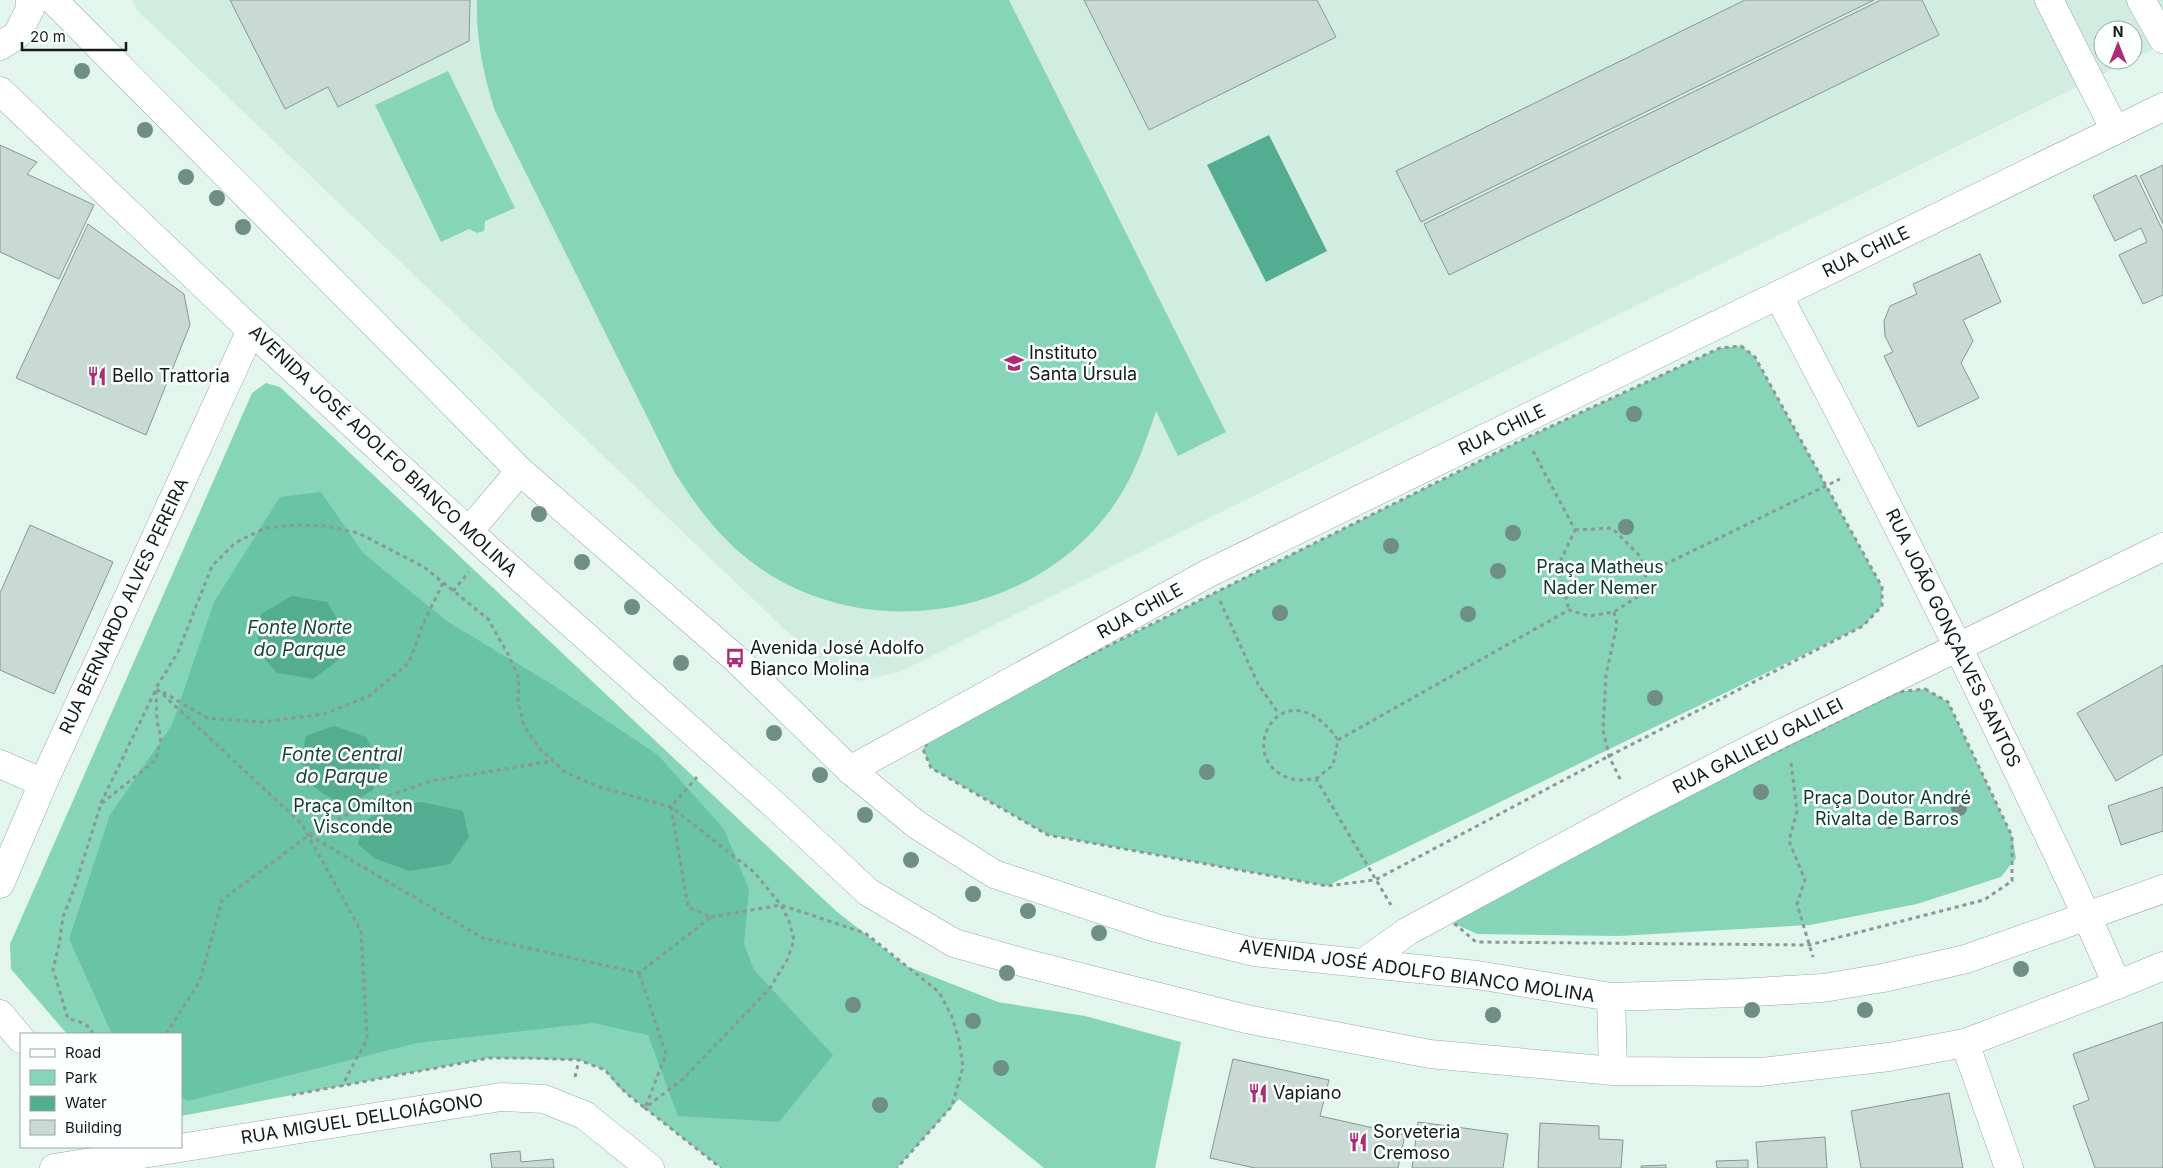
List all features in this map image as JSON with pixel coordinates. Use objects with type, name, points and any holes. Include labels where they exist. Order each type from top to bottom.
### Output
[{"type":"main road","points":[[0,46],[18,35],[30,10],[30,0]]},
{"type":"main road","name":"AVENIDA JOSÉ ADOLFO BIANCO MOLINA","points":[[52,0],[520,471],[735,658],[850,770],[917,825],[994,874],[1156,928],[1245,950],[1478,976],[1611,997],[1823,988],[1883,978],[1966,959],[2163,890]]},
{"type":"main road","points":[[2049,0],[2115,130]]},
{"type":"main road","points":[[2141,0],[2163,39]]},
{"type":"main road","name":"AVENIDA JOSÉ ADOLFO BIANCO MOLINA","points":[[0,92],[251,330],[469,531],[868,892],[954,942],[1025,963],[1246,1019],[1430,1054],[1613,1071],[1761,1072],[1889,1057],[1964,1043],[2163,966]]},
{"type":"main road","name":"RUA CHILE","points":[[850,770],[1212,583],[1522,430],[1778,296],[2163,107]]},
{"type":"main road","name":"RUA JOÃO GONÇALVES SANTOS","points":[[1778,296],[1868,465],[1958,647],[2088,916],[2117,985]]},
{"type":"main road","name":"RUA BERNARDO ALVES PEREIRA","points":[[0,884],[44,782],[251,330]]},
{"type":"main road","points":[[469,531],[520,471]]},
{"type":"main road","name":"RUA GALILEU GALILEI","points":[[1363,963],[1408,931],[1634,808],[1778,734],[2163,547]]},
{"type":"main road","points":[[0,764],[44,782]]},
{"type":"main road","points":[[1611,997],[1613,1071]]},
{"type":"main road","points":[[0,1014],[20,1038]]},
{"type":"main road","points":[[1964,1043],[2009,1168]]},
{"type":"main road","name":"RUA MIGUEL DELLOIÁGONO","points":[[182,1143],[501,1097],[544,1099],[584,1115],[650,1168]]},
{"type":"main road","name":"RUA MIGUEL DELLOIÁGONO","points":[[54,1168],[117,1152],[145,1148]]},
{"type":"path","points":[[1741,346],[1755,357],[1882,587],[1882,606],[1863,626],[1609,756],[1375,880],[1327,886],[1048,835],[931,768],[923,749],[937,731],[1212,583],[1522,430],[1720,348],[1741,346]]},
{"type":"path","points":[[1522,430],[1575,530]]},
{"type":"path","points":[[1338,740],[1319,718],[1293,709],[1279,714],[1269,726],[1263,742],[1266,760],[1275,772],[1294,780],[1316,779],[1333,765],[1338,740],[1568,610],[1588,616],[1614,612],[1637,597],[1647,573],[1868,465]]},
{"type":"path","points":[[92,1033],[90,1028],[79,1020],[68,1019],[53,969],[63,916],[75,886],[101,804],[156,688],[178,652],[212,566],[235,543],[264,528],[296,525],[326,526],[358,533],[424,567],[488,619],[519,678],[518,701],[524,726],[539,748],[565,772],[599,786],[671,807],[754,872],[781,905],[790,921],[794,940],[787,960],[770,988],[683,1079],[645,1108]]},
{"type":"path","points":[[1575,530],[1612,528],[1638,554],[1647,573]]},
{"type":"path","points":[[1568,610],[1558,566],[1575,530]]},
{"type":"path","points":[[156,688],[206,718],[261,722],[324,714],[369,696],[409,664],[423,624],[443,583]]},
{"type":"path","points":[[1212,583],[1258,684],[1279,714]]},
{"type":"path","points":[[1614,612],[1617,624],[1606,675],[1603,730],[1609,756],[1634,808]]},
{"type":"path","points":[[101,804],[156,760],[160,738],[157,721],[156,688]]},
{"type":"path","points":[[156,688],[302,824],[362,931],[368,1039],[342,1086]]},
{"type":"path","points":[[1925,690],[1948,702],[2012,836],[2012,881],[1984,900],[1809,945],[1476,942],[1455,924],[1458,908],[1784,747],[1897,692],[1925,690]]},
{"type":"path","points":[[1784,747],[1792,765],[1797,811],[1789,841],[1805,880],[1797,904],[1823,988]]},
{"type":"path","points":[[671,807],[717,754]]},
{"type":"path","points":[[167,1033],[200,981],[222,900],[309,835],[368,803],[431,781],[553,761]]},
{"type":"path","points":[[1316,779],[1375,880],[1408,931]]},
{"type":"path","points":[[671,807],[688,907],[711,917]]},
{"type":"path","points":[[309,835],[483,938],[639,973]]},
{"type":"path","points":[[639,973],[711,917],[781,905],[865,933],[939,992],[952,1017],[959,1040],[963,1067],[952,1106],[897,1168]]},
{"type":"path","points":[[639,973],[666,1054],[645,1108]]},
{"type":"path","points":[[645,1108],[721,1168]]},
{"type":"shaded area","name":"Instituto Santa Úrsula","points":[[132,0],[2163,0],[2163,44],[2143,54],[2143,20],[2093,20],[2093,70],[2111,70],[899,672],[859,681],[823,666],[138,11]]},
{"type":"green space","points":[[477,0],[1009,0],[1226,432],[1178,456],[1156,411],[1134,469],[1120,496],[1101,522],[1066,555],[1027,581],[983,599],[937,609],[890,611],[843,605],[798,590],[757,566],[733,546],[712,524],[675,473],[495,111],[481,56]]},
{"type":"green space","points":[[448,71],[515,208],[485,221],[484,231],[477,233],[469,229],[441,242],[375,105]]},
{"type":"green space","name":"Praça Matheus Nader Nemer","points":[[1741,346],[1755,357],[1882,587],[1882,606],[1863,626],[1327,886],[1048,835],[931,768],[923,749],[937,731],[1526,438],[1720,348]]},
{"type":"green space","name":"Praça Omílton Visconde","points":[[266,383],[280,387],[836,911],[906,966],[998,1002],[1085,1016],[1181,1042],[1155,1168],[1044,1168],[959,1099],[897,1168],[721,1168],[618,1087],[605,1070],[579,1060],[489,1058],[182,1116],[182,1033],[66,1033],[11,969],[10,944],[252,393]]},
{"type":"green space","name":"Praça Omílton Visconde","points":[[321,492],[363,553],[448,622],[553,685],[658,755],[724,829],[749,889],[744,944],[754,970],[833,1055],[779,1122],[678,1116],[648,1035],[593,1023],[417,1043],[188,1101],[182,1097],[182,1033],[112,1033],[69,939],[110,815],[172,725],[214,602],[280,497]]},
{"type":"green space","name":"Praça Doutor André Rivalta de Barros","points":[[1925,689],[1948,702],[2012,836],[2016,858],[2001,877],[1917,904],[1810,925],[1619,936],[1477,934],[1455,924],[1458,908],[1897,692]]},
{"type":"water","points":[[1269,135],[1327,251],[1266,282],[1207,165]]},
{"type":"water","name":"Fonte Norte do Parque","points":[[292,596],[327,602],[344,631],[340,659],[313,679],[277,673],[257,650],[261,614]]},
{"type":"water","name":"Fonte Central do Parque","points":[[334,726],[366,737],[380,765],[373,790],[354,801],[332,799],[311,785],[301,761],[306,736]]},
{"type":"water","points":[[422,802],[463,811],[469,837],[450,864],[410,871],[376,859],[358,844],[364,822],[387,806]]},
{"type":"building","points":[[230,0],[470,0],[469,41],[338,107],[328,87],[285,109]]},
{"type":"building","points":[[1084,0],[1317,0],[1336,37],[1149,130]]},
{"type":"building","points":[[1745,0],[1874,0],[1421,222],[1396,171]]},
{"type":"building","points":[[1881,0],[1922,0],[1939,35],[1449,275],[1424,224]]},
{"type":"building","points":[[0,145],[37,162],[27,174],[94,205],[59,279],[0,252]]},
{"type":"building","points":[[2163,165],[2163,224],[2140,176]]},
{"type":"building","points":[[2136,175],[2163,231],[2163,295],[2143,304],[2119,255],[2147,242],[2141,228],[2115,241],[2093,196]]},
{"type":"building","points":[[88,224],[184,294],[190,325],[146,435],[16,378]]},
{"type":"building","points":[[1980,254],[2001,302],[1963,320],[1973,341],[1961,363],[1979,398],[1918,427],[1884,356],[1893,352],[1885,336],[1884,321],[1890,306],[1917,294],[1913,284]]},
{"type":"building","points":[[30,525],[113,562],[54,694],[0,670],[0,593]]},
{"type":"building","points":[[2163,665],[2163,754],[2116,781],[2077,713]]},
{"type":"building","points":[[2163,787],[2163,831],[2121,845],[2108,806]]},
{"type":"building","points":[[2163,1022],[2163,1168],[2095,1168],[2073,1106],[2089,1100],[2073,1054]]},
{"type":"building","points":[[1233,1059],[1329,1080],[1320,1116],[1405,1135],[1398,1168],[1255,1168],[1210,1158]]},
{"type":"building","points":[[1949,1093],[1963,1168],[1861,1168],[1851,1111]]},
{"type":"building","points":[[1418,1122],[1508,1134],[1503,1168],[1412,1168]]},
{"type":"building","points":[[1540,1123],[1599,1126],[1599,1139],[1623,1140],[1621,1168],[1538,1168]]},
{"type":"building","points":[[1825,1137],[1827,1168],[1758,1168],[1756,1142]]},
{"type":"building","points":[[520,1151],[521,1162],[553,1159],[554,1168],[492,1168],[490,1154]]},
{"type":"building","points":[[1748,1160],[1748,1168],[1717,1168],[1716,1161]]},
{"type":"building","points":[[1666,1165],[1666,1168],[1641,1168],[1641,1166]]},
{"type":"place","name":"Instituto Santa Úrsula","points":[[1014,363]]},
{"type":"place","name":"Bello Trattoria","points":[[97,376]]},
{"type":"place","name":"Avenida José Adolfo Bianco Molina","points":[[735,658]]},
{"type":"place","name":"Vapiano","points":[[1258,1093]]},
{"type":"place","name":"Sorveteria Cremoso","points":[[1358,1142]]}]
